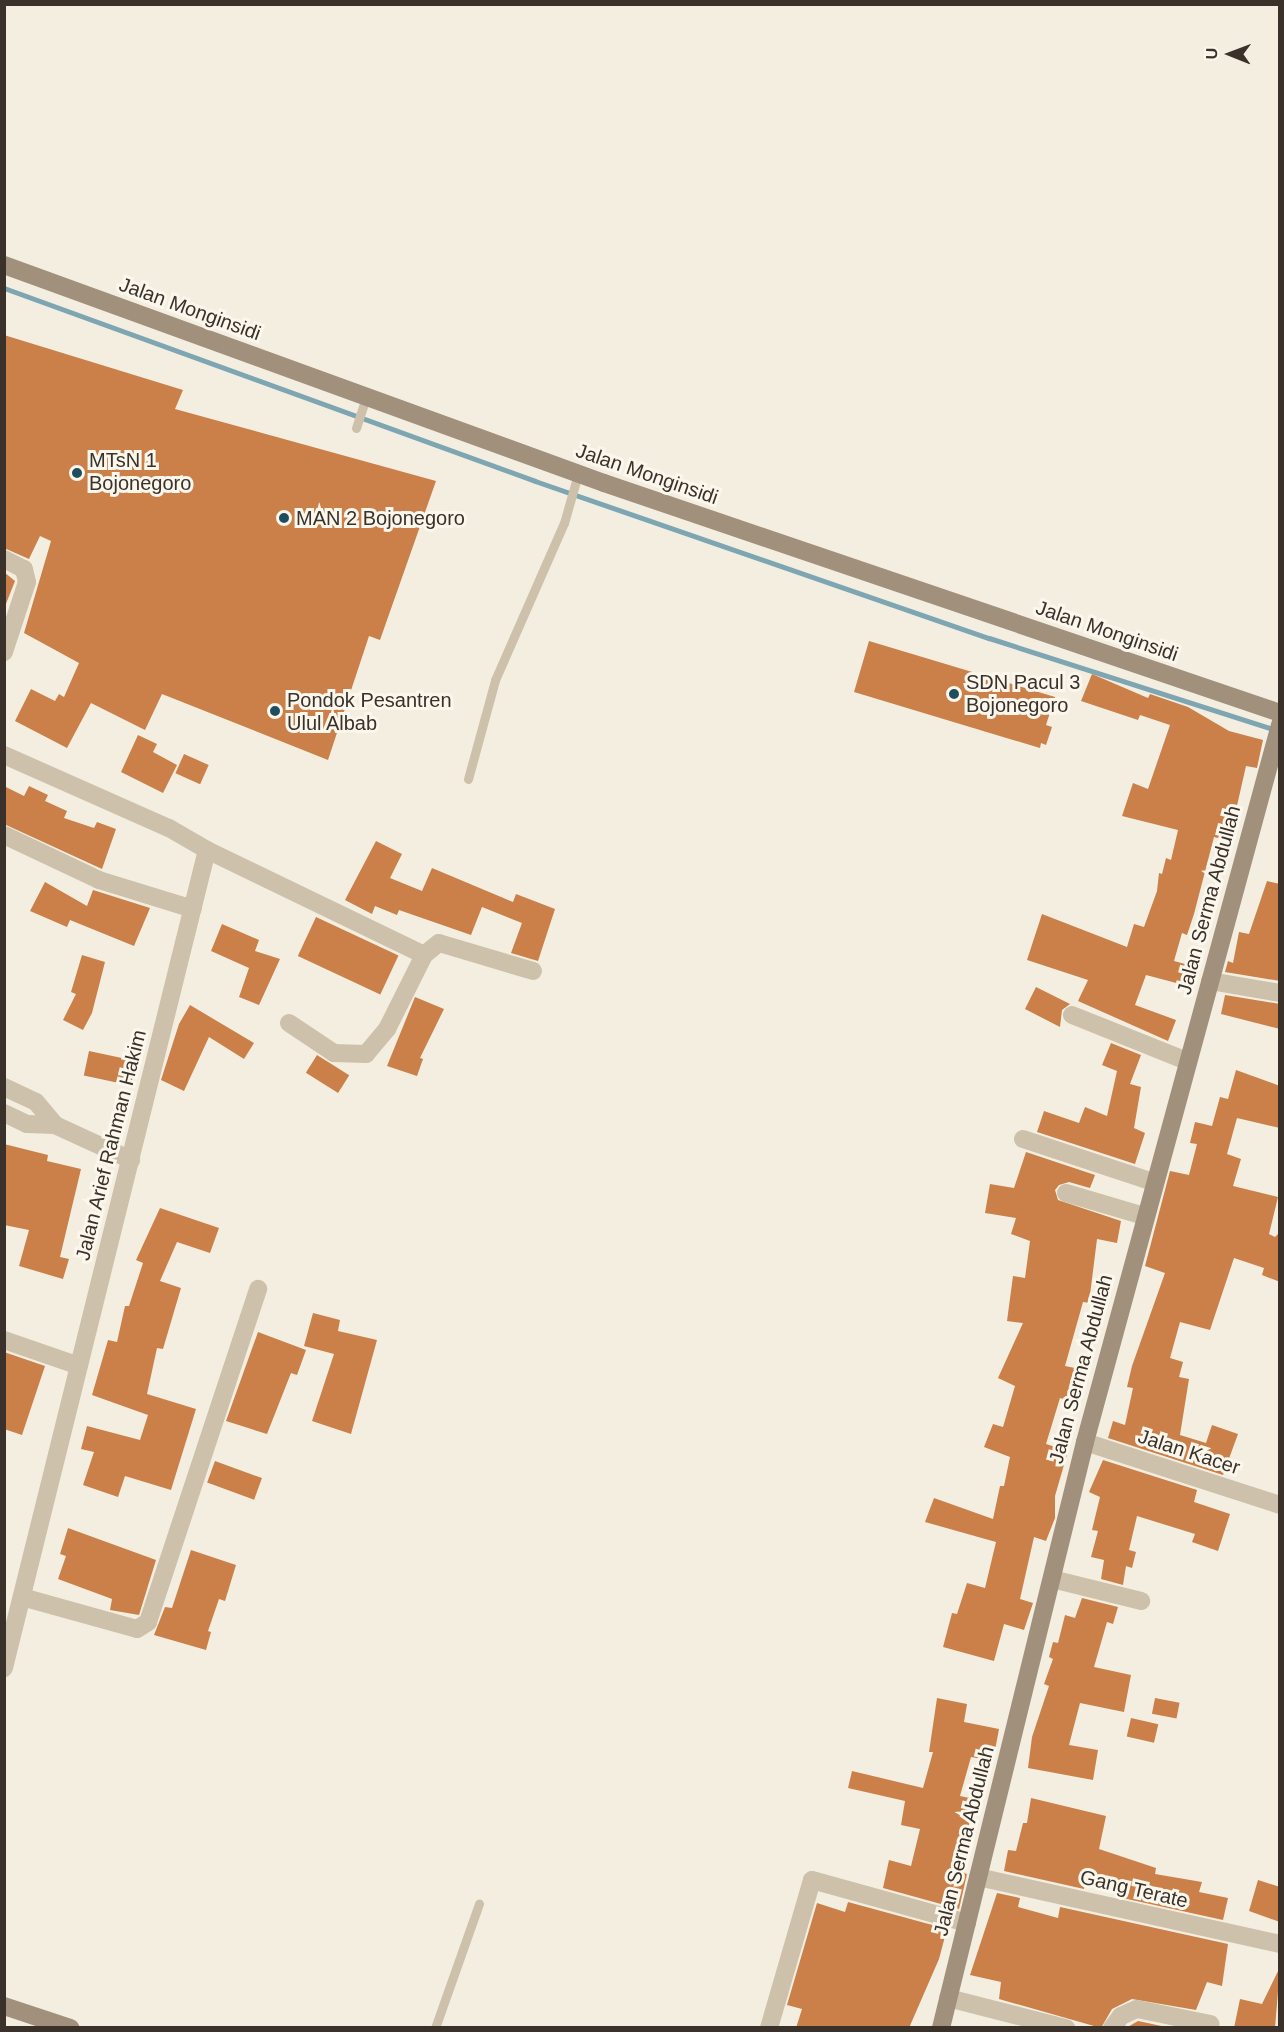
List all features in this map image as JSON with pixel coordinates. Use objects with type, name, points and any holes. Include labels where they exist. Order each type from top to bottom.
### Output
[{"type":"main road","name":"Jalan Monginsidi","points":[[4,265],[365,402],[577,478],[1280,713]]},
{"type":"main road","name":"Jalan Serma Abdullah","points":[[941,2028],[1085,1442],[1144,1216],[1280,725]]},
{"type":"main road","points":[[4,2006],[70,2028]]},
{"type":"street","points":[[4,559],[24,569],[27,582],[4,652]]},
{"type":"street","points":[[4,755],[169,828],[207,850],[424,955]]},
{"type":"street","points":[[4,836],[99,880],[193,909]]},
{"type":"street","name":"Jalan Arief Rahman Hakim","points":[[4,1668],[207,850]]},
{"type":"street","points":[[289,1023],[334,1053],[366,1053],[387,1029],[424,955],[439,943],[449,944],[532,971]]},
{"type":"street","points":[[1210,981],[1280,993]]},
{"type":"street","points":[[1072,1015],[1187,1061]]},
{"type":"street","points":[[4,1086],[36,1102],[55,1125]]},
{"type":"street","points":[[4,1113],[27,1124],[55,1125],[131,1160]]},
{"type":"street","points":[[1023,1139],[1154,1182]]},
{"type":"street","points":[[1066,1193],[1144,1216]]},
{"type":"street","points":[[22,1597],[137,1629],[148,1622],[258,1289]]},
{"type":"street","points":[[4,1340],[80,1366]]},
{"type":"street","name":"Jalan Kacer","points":[[1085,1442],[1280,1505]]},
{"type":"street","points":[[1052,1579],[1141,1601]]},
{"type":"street","name":"Gang Terate","points":[[978,1877],[1280,1944]]},
{"type":"street","points":[[769,2028],[812,1880],[967,1923]]},
{"type":"street","points":[[948,1998],[1066,2028]]},
{"type":"street","points":[[1112,2028],[1121,2016],[1137,2009],[1210,2024]]},
{"type":"lane","points":[[356,428],[365,402]]},
{"type":"lane","points":[[468,779],[495,680],[569,506],[577,478]]},
{"type":"lane","points":[[435,2028],[479,1904]]},
{"type":"building","points":[[4,335],[183,390],[175,409],[436,481],[380,640],[369,636],[328,760],[162,694],[145,730],[91,703],[67,748],[15,721],[31,689],[55,701],[59,694],[64,697],[79,663],[24,633],[51,541],[40,536],[29,559],[4,548]]},
{"type":"building","points":[[4,572],[15,581],[4,609]]},
{"type":"building","name":"SDN Pacul 3 Bojonegoro","points":[[869,641],[1055,697],[1046,725],[1052,727],[1046,745],[1041,743],[1040,748],[854,692]]},
{"type":"building","points":[[1092,674],[1148,698],[1150,694],[1188,707],[1229,731],[1263,740],[1257,768],[1246,766],[1229,841],[1214,837],[1194,914],[1187,935],[1182,933],[1174,961],[1185,964],[1180,984],[1146,975],[1135,1005],[1176,1020],[1168,1041],[1078,1001],[1088,980],[1027,960],[1042,914],[1127,947],[1134,924],[1144,927],[1157,891],[1159,873],[1162,874],[1166,858],[1171,860],[1178,830],[1122,816],[1133,783],[1148,789],[1170,725],[1140,715],[1138,720],[1081,701]]},
{"type":"building","points":[[138,735],[157,744],[153,752],[177,765],[163,793],[121,772]]},
{"type":"building","points":[[184,754],[209,765],[200,784],[175,773]]},
{"type":"building","points":[[4,786],[24,796],[29,786],[48,795],[45,801],[67,811],[64,818],[94,828],[97,822],[116,829],[102,869],[4,824]]},
{"type":"building","points":[[376,841],[402,854],[390,878],[422,891],[432,868],[513,902],[516,894],[555,909],[538,961],[511,953],[522,923],[482,907],[471,935],[399,910],[397,915],[375,906],[372,914],[345,900]]},
{"type":"building","points":[[1267,881],[1280,884],[1280,981],[1225,972],[1228,961],[1233,963],[1239,932],[1249,934]]},
{"type":"building","points":[[45,882],[87,906],[93,890],[150,908],[134,946],[70,920],[67,927],[30,911]]},
{"type":"building","points":[[316,917],[398,955],[380,994],[298,956]]},
{"type":"building","points":[[222,924],[259,940],[255,951],[280,959],[259,1005],[239,997],[249,968],[211,951]]},
{"type":"building","points":[[82,955],[105,962],[92,1013],[83,1030],[63,1020],[76,994],[71,992]]},
{"type":"building","points":[[1036,987],[1070,1004],[1062,1010],[1060,1027],[1025,1009]]},
{"type":"building","points":[[1225,995],[1280,1004],[1280,1029],[1221,1014]]},
{"type":"building","points":[[415,997],[444,1009],[420,1058],[423,1059],[417,1076],[387,1066]]},
{"type":"building","points":[[190,1005],[254,1043],[244,1059],[209,1037],[184,1091],[161,1080],[179,1024]]},
{"type":"building","points":[[1111,1043],[1141,1055],[1130,1084],[1141,1087],[1134,1128],[1145,1133],[1135,1164],[1037,1132],[1044,1111],[1079,1123],[1085,1107],[1107,1116],[1117,1071],[1102,1065]]},
{"type":"building","points":[[89,1051],[136,1061],[131,1085],[84,1075]]},
{"type":"building","points":[[317,1055],[349,1075],[338,1093],[306,1073]]},
{"type":"building","points":[[1236,1070],[1280,1086],[1280,1128],[1237,1118],[1227,1154],[1241,1159],[1233,1186],[1278,1197],[1269,1234],[1275,1237],[1280,1232],[1280,1282],[1262,1275],[1264,1268],[1234,1258],[1210,1330],[1180,1322],[1170,1358],[1183,1362],[1179,1377],[1189,1379],[1180,1435],[1206,1443],[1212,1425],[1238,1434],[1223,1475],[1108,1438],[1113,1421],[1125,1425],[1133,1388],[1127,1387],[1132,1366],[1165,1273],[1145,1266],[1170,1171],[1189,1175],[1197,1144],[1190,1143],[1195,1122],[1212,1126],[1220,1097],[1228,1099]]},
{"type":"building","points":[[4,1144],[48,1155],[47,1161],[81,1169],[60,1257],[69,1259],[63,1279],[19,1266],[29,1230],[4,1225]]},
{"type":"building","points":[[1026,1152],[1095,1175],[1090,1188],[1069,1182],[1059,1185],[1055,1190],[1058,1200],[1121,1221],[1117,1243],[1097,1239],[1089,1303],[1083,1302],[1065,1366],[1075,1368],[1067,1400],[1060,1398],[1046,1444],[1068,1451],[1055,1496],[1055,1518],[1046,1541],[1034,1537],[1020,1599],[1033,1603],[1024,1630],[1004,1624],[994,1661],[943,1647],[952,1613],[957,1614],[967,1583],[985,1588],[996,1542],[925,1522],[934,1498],[993,1519],[1000,1486],[1004,1486],[1010,1457],[984,1447],[993,1424],[1003,1427],[1015,1386],[998,1378],[1023,1323],[1007,1321],[1013,1276],[1025,1278],[1030,1241],[1011,1234],[1016,1218],[985,1213],[990,1184],[1014,1188]]},
{"type":"building","points":[[160,1208],[219,1228],[210,1253],[177,1242],[160,1281],[181,1288],[163,1349],[157,1348],[147,1394],[196,1409],[171,1490],[125,1476],[118,1497],[83,1485],[94,1452],[81,1449],[87,1426],[140,1440],[148,1415],[92,1395],[108,1340],[117,1342],[125,1306],[129,1306],[143,1263],[136,1260]]},
{"type":"building","points":[[313,1313],[340,1320],[338,1331],[377,1340],[351,1434],[312,1421],[334,1354],[304,1346]]},
{"type":"building","points":[[258,1332],[306,1350],[297,1375],[291,1373],[267,1434],[226,1421]]},
{"type":"building","points":[[4,1352],[45,1366],[22,1435],[4,1429]]},
{"type":"building","points":[[1103,1460],[1197,1490],[1194,1502],[1230,1514],[1218,1551],[1192,1542],[1195,1534],[1137,1516],[1129,1550],[1136,1552],[1132,1568],[1126,1566],[1123,1585],[1101,1579],[1104,1560],[1091,1557],[1098,1531],[1092,1530],[1100,1497],[1089,1492]]},
{"type":"building","points":[[215,1461],[262,1478],[254,1500],[207,1483]]},
{"type":"building","points":[[68,1528],[156,1560],[139,1615],[110,1610],[112,1599],[58,1579],[66,1556],[60,1554]]},
{"type":"building","points":[[191,1550],[236,1565],[225,1601],[219,1599],[208,1631],[211,1632],[206,1650],[154,1635],[165,1607],[172,1608]]},
{"type":"building","points":[[1082,1598],[1118,1607],[1113,1624],[1107,1622],[1094,1667],[1131,1675],[1124,1712],[1080,1703],[1069,1745],[1098,1750],[1093,1780],[1028,1768],[1032,1737],[1049,1686],[1044,1684],[1053,1659],[1049,1657],[1053,1642],[1058,1643],[1065,1615],[1075,1618]]},
{"type":"building","points":[[937,1698],[967,1704],[964,1722],[999,1729],[993,1761],[971,1757],[960,1796],[974,1799],[966,1841],[971,1842],[964,1873],[967,1874],[959,1909],[883,1888],[889,1860],[911,1866],[920,1829],[901,1825],[905,1801],[848,1788],[852,1771],[923,1788],[933,1752],[929,1752]]},
{"type":"building","points":[[1155,1698],[1180,1703],[1176,1718],[1152,1714]]},
{"type":"building","points":[[1131,1718],[1158,1724],[1154,1743],[1127,1737]]},
{"type":"building","points":[[1031,1798],[1106,1816],[1099,1849],[1156,1868],[1155,1874],[1202,1882],[1199,1892],[1228,1898],[1223,1920],[1118,1897],[1120,1889],[1086,1877],[1084,1889],[1004,1871],[1008,1850],[1016,1851],[1023,1823],[1027,1823]]},
{"type":"building","points":[[1258,1880],[1280,1887],[1280,1922],[1249,1911]]},
{"type":"building","points":[[997,1893],[1020,1898],[1018,1907],[1058,1918],[1060,1907],[1228,1944],[1222,1986],[1207,1982],[1196,2010],[1132,1999],[1112,2009],[1101,2028],[999,1999],[1001,1982],[970,1975]]},
{"type":"building","points":[[848,1902],[947,1929],[939,1959],[909,2028],[796,2028],[802,2009],[787,2005],[817,1903],[845,1912]]},
{"type":"building","points":[[1280,1967],[1275,2028],[1234,2028],[1240,1999],[1262,2004]]},
{"type":"building","points":[[1138,2021],[1171,2028],[1126,2028]]},
{"type":"waterway","points":[[4,288],[535,481],[989,638],[1275,730]]},
{"type":"place","name":"MTsN 1 Bojonegoro","points":[[77,473]]},
{"type":"place","name":"MAN 2 Bojonegoro","points":[[284,518]]},
{"type":"place","name":"SDN Pacul 3 Bojonegoro","points":[[954,694]]},
{"type":"place","name":"Pondok Pesantren Ulul Albab","points":[[275,711]]}]
